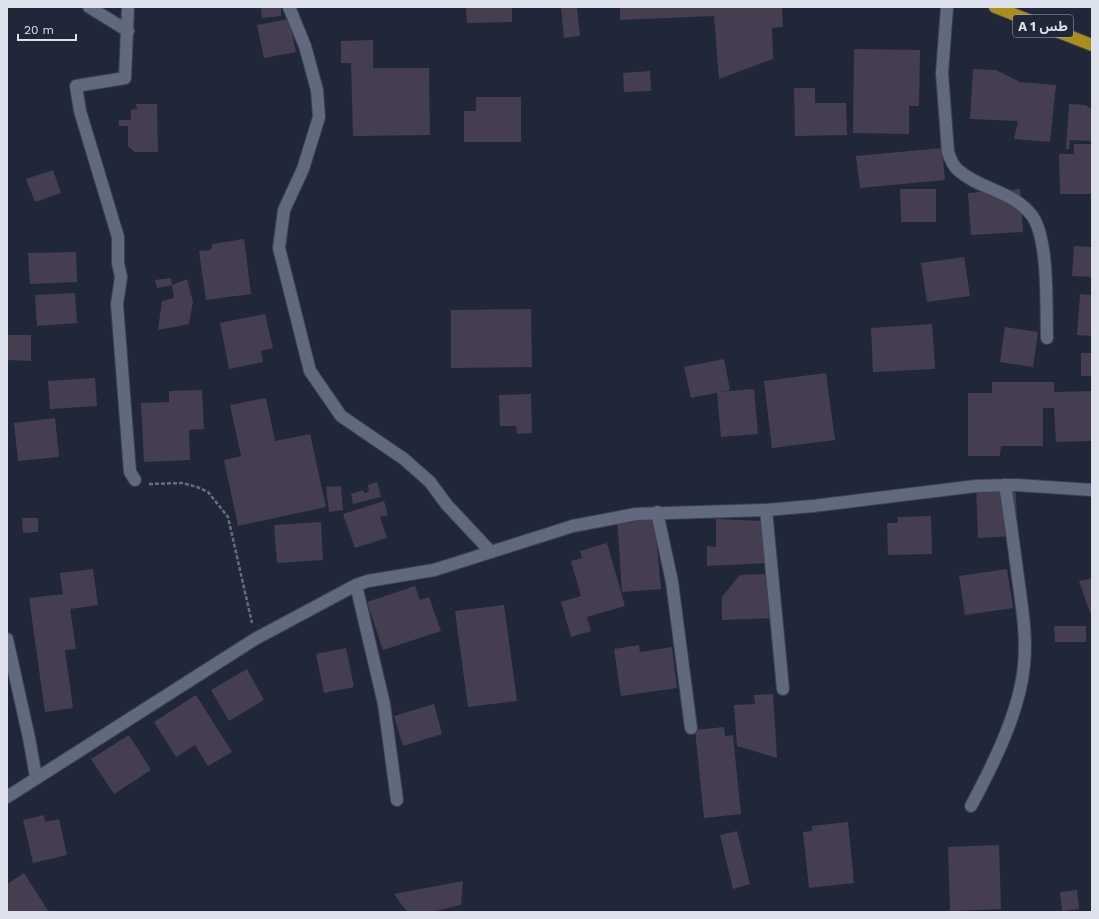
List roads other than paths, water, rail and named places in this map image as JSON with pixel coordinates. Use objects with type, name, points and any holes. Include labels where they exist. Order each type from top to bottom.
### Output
[{"type":"highway","name":"A 1 طس","points":[[995,7],[1092,45]]},
{"type":"street","points":[[88,7],[128,31]]},
{"type":"street","points":[[128,7],[125,78],[76,86],[80,111],[110,207],[118,238],[118,263],[120,277],[117,304],[130,472],[135,480]]},
{"type":"street","points":[[289,7],[305,46],[317,90],[319,118],[303,169],[284,210],[279,248],[310,371],[340,416],[404,459],[430,482],[447,505],[491,552]]},
{"type":"street","points":[[947,7],[942,73],[948,152],[951,161],[958,170],[970,178],[1015,200],[1033,217],[1042,241],[1047,338]]},
{"type":"street","points":[[971,806],[987,776],[1002,742],[1020,690],[1024,666],[1026,640],[1024,617],[1005,485]]},
{"type":"street","points":[[7,796],[255,639],[368,580],[434,570],[573,526],[636,514],[658,512],[766,510],[848,502],[953,488],[1005,485],[1092,490]]},
{"type":"street","points":[[766,510],[784,688]]},
{"type":"street","points":[[658,512],[672,582],[691,728]]},
{"type":"street","points":[[356,585],[384,704],[397,800]]},
{"type":"street","points":[[7,639],[36,777]]}]
